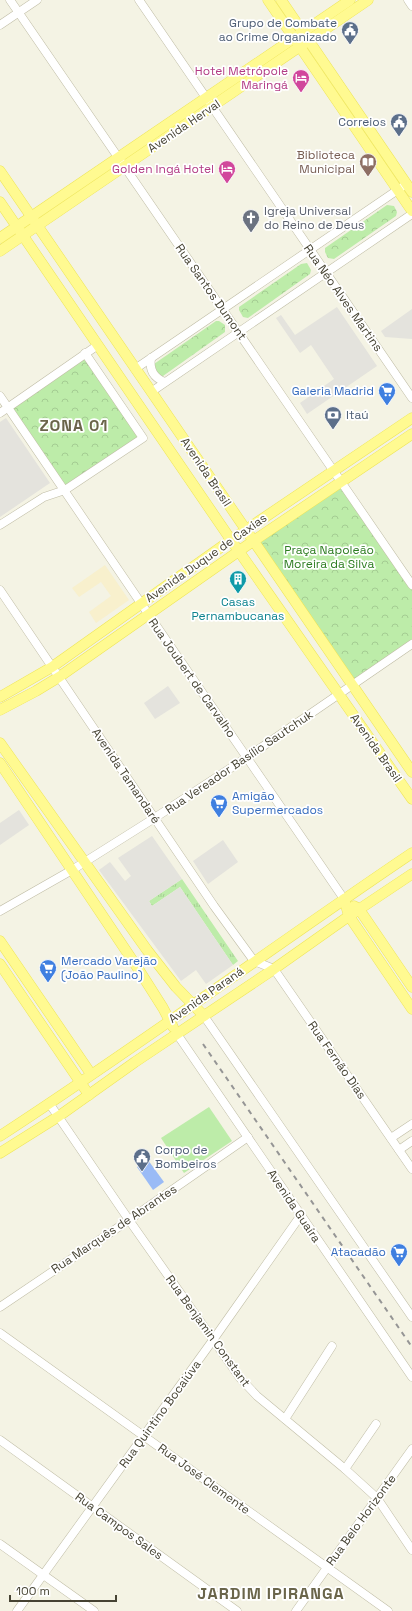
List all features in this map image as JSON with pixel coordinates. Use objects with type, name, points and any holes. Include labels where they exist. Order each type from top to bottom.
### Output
[{"type":"main road","points":[[268,0],[412,213]]},
{"type":"main road","points":[[281,0],[409,188]]},
{"type":"main road","name":"Avenida Herval","points":[[0,238],[350,0]]},
{"type":"main road","points":[[347,14],[354,0]]},
{"type":"main road","name":"Avenida Herval","points":[[0,251],[368,0]]},
{"type":"main road","points":[[241,73],[258,75]]},
{"type":"main road","points":[[164,140],[173,120]]},
{"type":"main road","name":"Avenida Brasil","points":[[0,171],[412,772]]},
{"type":"main road","points":[[62,196],[83,195]]},
{"type":"main road","name":"Avenida Brasil","points":[[0,202],[239,551],[412,799]]},
{"type":"main road","name":"Avenida Duque de Caxias","points":[[0,697],[52,667],[86,644],[246,530],[412,418]]},
{"type":"main road","points":[[380,456],[389,434]]},
{"type":"main road","name":"Avenida Duque de Caxias","points":[[3,709],[59,677],[253,541],[412,434]]},
{"type":"main road","points":[[279,508],[305,506]]},
{"type":"main road","points":[[174,597],[188,572]]},
{"type":"main road","points":[[86,644],[113,639]]},
{"type":"main road","points":[[3,709],[15,689]]},
{"type":"main road","points":[[0,743],[151,956],[176,987],[204,1016]]},
{"type":"main road","points":[[0,763],[164,1008],[177,1034]]},
{"type":"main road","name":"Avenida Paraná","points":[[0,1136],[141,1041],[254,961],[412,853]]},
{"type":"main road","name":"Avenida Paraná","points":[[0,1153],[58,1116],[412,874]]},
{"type":"main road","points":[[375,878],[398,883]]},
{"type":"main road","points":[[344,900],[359,909],[412,987]]},
{"type":"main road","points":[[344,900],[349,916],[412,1009]]},
{"type":"main road","points":[[306,946],[313,921]]},
{"type":"main road","points":[[0,941],[91,1074]]},
{"type":"main road","points":[[0,964],[89,1095]]},
{"type":"main road","points":[[218,986],[240,992]]},
{"type":"main road","points":[[135,1062],[141,1041]]},
{"type":"main road","points":[[19,1141],[29,1117]]},
{"type":"street","name":"Rua Santos Dumont","points":[[10,0],[342,481],[412,585]]},
{"type":"street","points":[[0,25],[37,0]]},
{"type":"street","name":"Rua Néo Alves Martins","points":[[139,0],[412,398]]},
{"type":"street","points":[[408,0],[412,6]]},
{"type":"street","points":[[135,369],[398,191],[409,188]]},
{"type":"street","points":[[151,392],[412,213]]},
{"type":"street","points":[[0,412],[98,345]]},
{"type":"street","points":[[0,526],[44,497],[65,490],[142,438],[85,353]]},
{"type":"street","points":[[151,358],[149,366],[153,374],[165,382]]},
{"type":"street","name":"Rua Joubert de Carvalho","points":[[0,396],[65,490],[148,615],[344,900]]},
{"type":"street","name":"Avenida Tamandaré","points":[[0,590],[154,819],[254,961]]},
{"type":"street","name":"Rua Vereador Basílio Sautchuk","points":[[0,911],[84,863],[154,819],[412,644]]},
{"type":"street","points":[[254,961],[274,969]]},
{"type":"street","name":"Rua Fernão Dias","points":[[274,969],[412,1169]]},
{"type":"street","points":[[204,1016],[412,1317]]},
{"type":"street","name":"Avenida Guaíra","points":[[177,1034],[412,1377]]},
{"type":"street","name":"Rua Benjamin Constant","points":[[49,1103],[129,1220],[248,1388],[346,1469],[377,1498],[412,1550]]},
{"type":"street","points":[[391,1138],[412,1124]]},
{"type":"street","name":"Rua Marquês de Abrantes","points":[[0,1307],[248,1137]]},
{"type":"street","points":[[399,1150],[412,1141]]},
{"type":"street","name":"Rua Quintino Bocaiúva","points":[[17,1611],[213,1340],[301,1215]]},
{"type":"street","name":"Rua José Clemente","points":[[0,1333],[388,1611]]},
{"type":"street","points":[[285,1419],[332,1346]]},
{"type":"street","points":[[346,1469],[376,1424]]},
{"type":"street","name":"Rua Campos Sales","points":[[0,1440],[237,1611]]},
{"type":"street","name":"Rua Belo Horizonte","points":[[296,1611],[412,1449]]},
{"type":"street","points":[[0,1544],[94,1611]]},
{"type":"shaded area","points":[[337,307],[377,366],[307,414],[300,403],[334,379],[311,345],[300,353],[276,318],[281,315],[295,335]]},
{"type":"shaded area","points":[[412,309],[412,339],[385,337],[381,331]]},
{"type":"shaded area","points":[[6,418],[50,483],[0,517],[0,422]]},
{"type":"shaded area","points":[[105,565],[129,600],[96,623],[89,612],[111,596],[101,582],[79,597],[72,588]]},
{"type":"shaded area","points":[[168,686],[180,703],[155,719],[144,703]]},
{"type":"shaded area","points":[[19,810],[29,825],[0,845],[0,823]]},
{"type":"shaded area","points":[[152,836],[182,879],[149,901],[152,906],[180,887],[233,965],[206,984],[196,970],[181,981],[99,870],[110,862],[125,881],[131,876],[118,858]]},
{"type":"shaded area","points":[[223,840],[238,862],[208,884],[193,861]]},
{"type":"green space","points":[[387,205],[394,206],[397,212],[396,216],[334,259],[328,258],[325,248]]},
{"type":"green space","points":[[307,263],[311,270],[310,274],[248,318],[243,317],[239,307],[301,264]]},
{"type":"green space","points":[[216,321],[219,321],[225,325],[225,332],[163,376],[161,376],[154,369],[154,364]]},
{"type":"green space","points":[[85,353],[143,438],[65,490],[8,407]]},
{"type":"green space","name":"Praça Napoleão Moreira da Silva","points":[[342,481],[412,585],[412,644],[352,685],[253,541]]},
{"type":"green space","points":[[182,879],[238,961],[233,965],[180,887],[152,906],[149,901]]},
{"type":"green space","points":[[209,1107],[232,1141],[184,1173],[161,1138]]},
{"type":"water","points":[[148,1160],[164,1182],[153,1190],[137,1167]]},
{"type":"railway","points":[[203,1044],[412,1347]]},
{"type":"place","name":"Grupo de Combate ao Crime Organizado","points":[[350,45]]},
{"type":"place","name":"Hotel Metrópole Maringá","points":[[301,93]]},
{"type":"place","name":"Correios","points":[[399,137]]},
{"type":"place","name":"Biblioteca Municipal","points":[[368,177]]},
{"type":"place","name":"Golden Ingá Hotel","points":[[227,184]]},
{"type":"place","name":"Igreja Universal do Reino de Deus","points":[[251,233]]},
{"type":"place","name":"Galeria Madrid","points":[[387,406]]},
{"type":"place","name":"Itaú","points":[[333,430]]},
{"type":"place","name":"Casas Pernambucanas","points":[[238,594]]},
{"type":"place","name":"Amigão Supermercados","points":[[219,818]]},
{"type":"place","name":"Mercado Varejão (João Paulino)","points":[[48,983]]},
{"type":"place","name":"Corpo de Bombeiros","points":[[142,1172]]},
{"type":"place","name":"Atacadão","points":[[399,1267]]},
{"type":"district","name":"ZONA 01","points":[[74,425]]},
{"type":"district","name":"JARDIM IPIRANGA","points":[[271,1593]]}]
